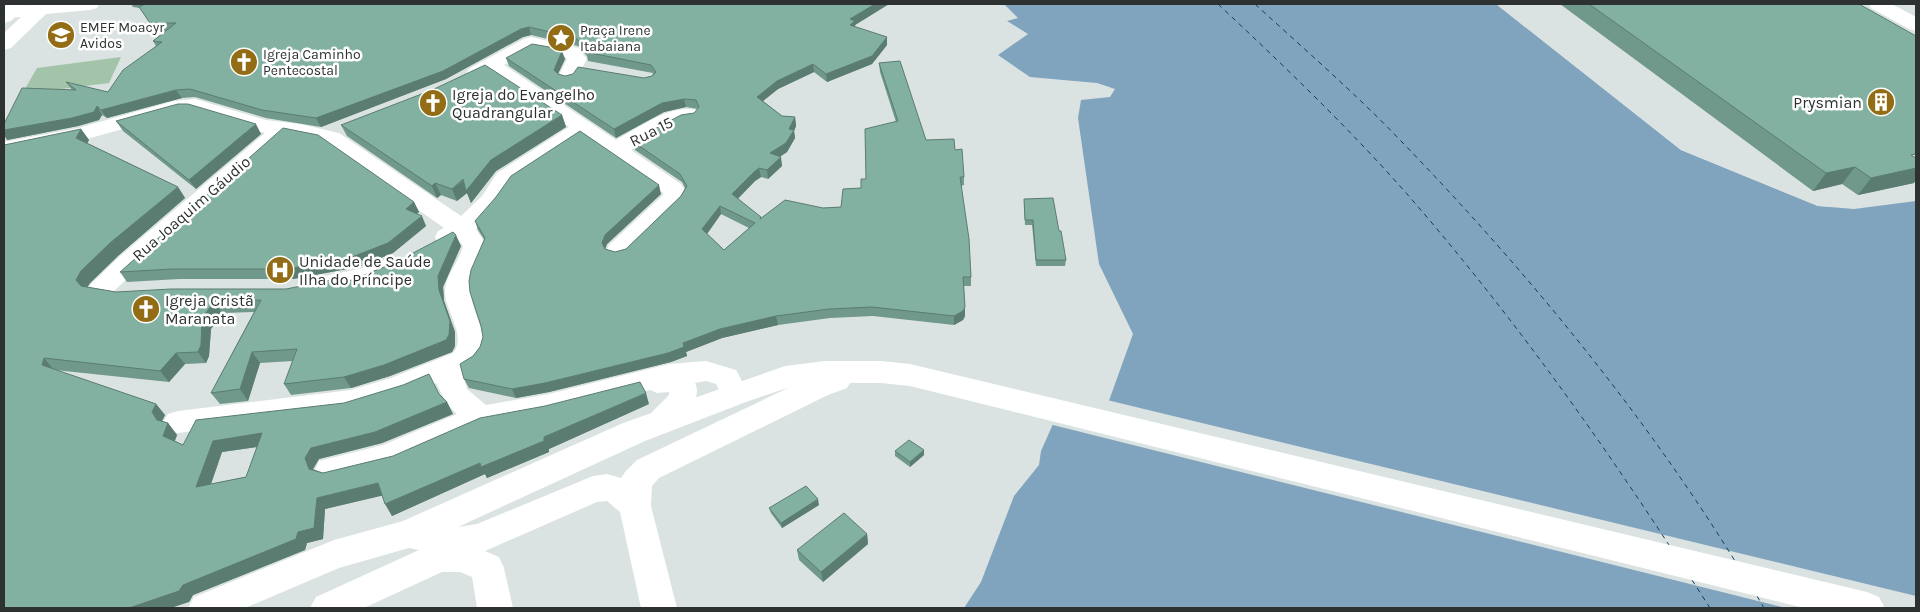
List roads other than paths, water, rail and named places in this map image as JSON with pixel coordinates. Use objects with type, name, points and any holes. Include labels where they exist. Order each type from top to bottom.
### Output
[{"type":"main road","points":[[252,608],[337,573],[409,534],[662,420],[785,377],[825,372],[881,372],[910,375],[1867,608]]},
{"type":"main road","points":[[659,608],[635,506],[636,482],[640,475],[648,469],[698,444],[818,387],[834,381],[881,372]]},
{"type":"main road","points":[[698,444],[730,418],[735,406],[735,394]]},
{"type":"main road","points":[[206,608],[334,555],[409,534],[462,542],[481,538],[593,489],[604,487],[619,490],[635,506]]},
{"type":"main road","points":[[328,608],[439,557],[462,557],[487,568],[495,608]]},
{"type":"street","points":[[8,12],[90,4]]},
{"type":"street","points":[[1878,4],[1916,24]]},
{"type":"street","points":[[4,44],[40,10]]},
{"type":"street","points":[[461,81],[531,43],[571,52],[577,59],[578,71]]},
{"type":"street","points":[[491,66],[669,186],[675,194],[674,198],[618,251]]},
{"type":"street","points":[[4,149],[80,134],[182,106],[195,105],[255,124],[331,138],[462,229],[475,246],[474,254],[458,282],[458,294],[472,343],[469,355],[447,367],[399,386],[351,401],[178,422]]},
{"type":"street","name":"Rua 15","points":[[616,150],[676,118],[688,115]]},
{"type":"street","points":[[322,136],[350,125]]},
{"type":"street","points":[[430,246],[462,229],[490,200],[505,178],[583,128]]},
{"type":"street","name":"Rua Joaquim Gáudio","points":[[134,293],[100,290],[129,262],[282,129]]},
{"type":"street","points":[[283,290],[362,278],[406,258]]},
{"type":"street","points":[[447,367],[451,390],[457,398],[481,417]]},
{"type":"street","points":[[330,470],[388,456],[481,417],[549,406],[669,375],[706,371],[726,378],[735,394]]},
{"type":"street","points":[[633,384],[678,381],[684,388],[683,399],[662,420]]},
{"type":"water","points":[[1004,4],[1496,4],[1681,150],[1818,206],[1854,209],[1916,201],[1916,608],[964,608],[981,582],[1014,496],[1039,465],[1041,451],[1057,415],[1106,409],[1133,334],[1099,264],[1078,118],[1081,100],[1110,97],[1115,89],[1097,83],[1030,77],[998,55],[1028,34],[1007,21],[1018,18]]},
{"type":"place","name":"EMEF Moacyr Avidos","points":[[61,35]]},
{"type":"place","name":"Praça Irene Itabaiana","points":[[561,38]]},
{"type":"place","name":"Igreja Caminho Pentecostal","points":[[244,62]]},
{"type":"place","name":"Prysmian","points":[[1881,102]]},
{"type":"place","name":"Igreja do Evangelho Quadrangular","points":[[433,103]]},
{"type":"place","name":"Unidade de Saúde Ilha do Príncipe","points":[[280,270]]},
{"type":"place","name":"Igreja Cristã Maranata","points":[[146,309]]}]
